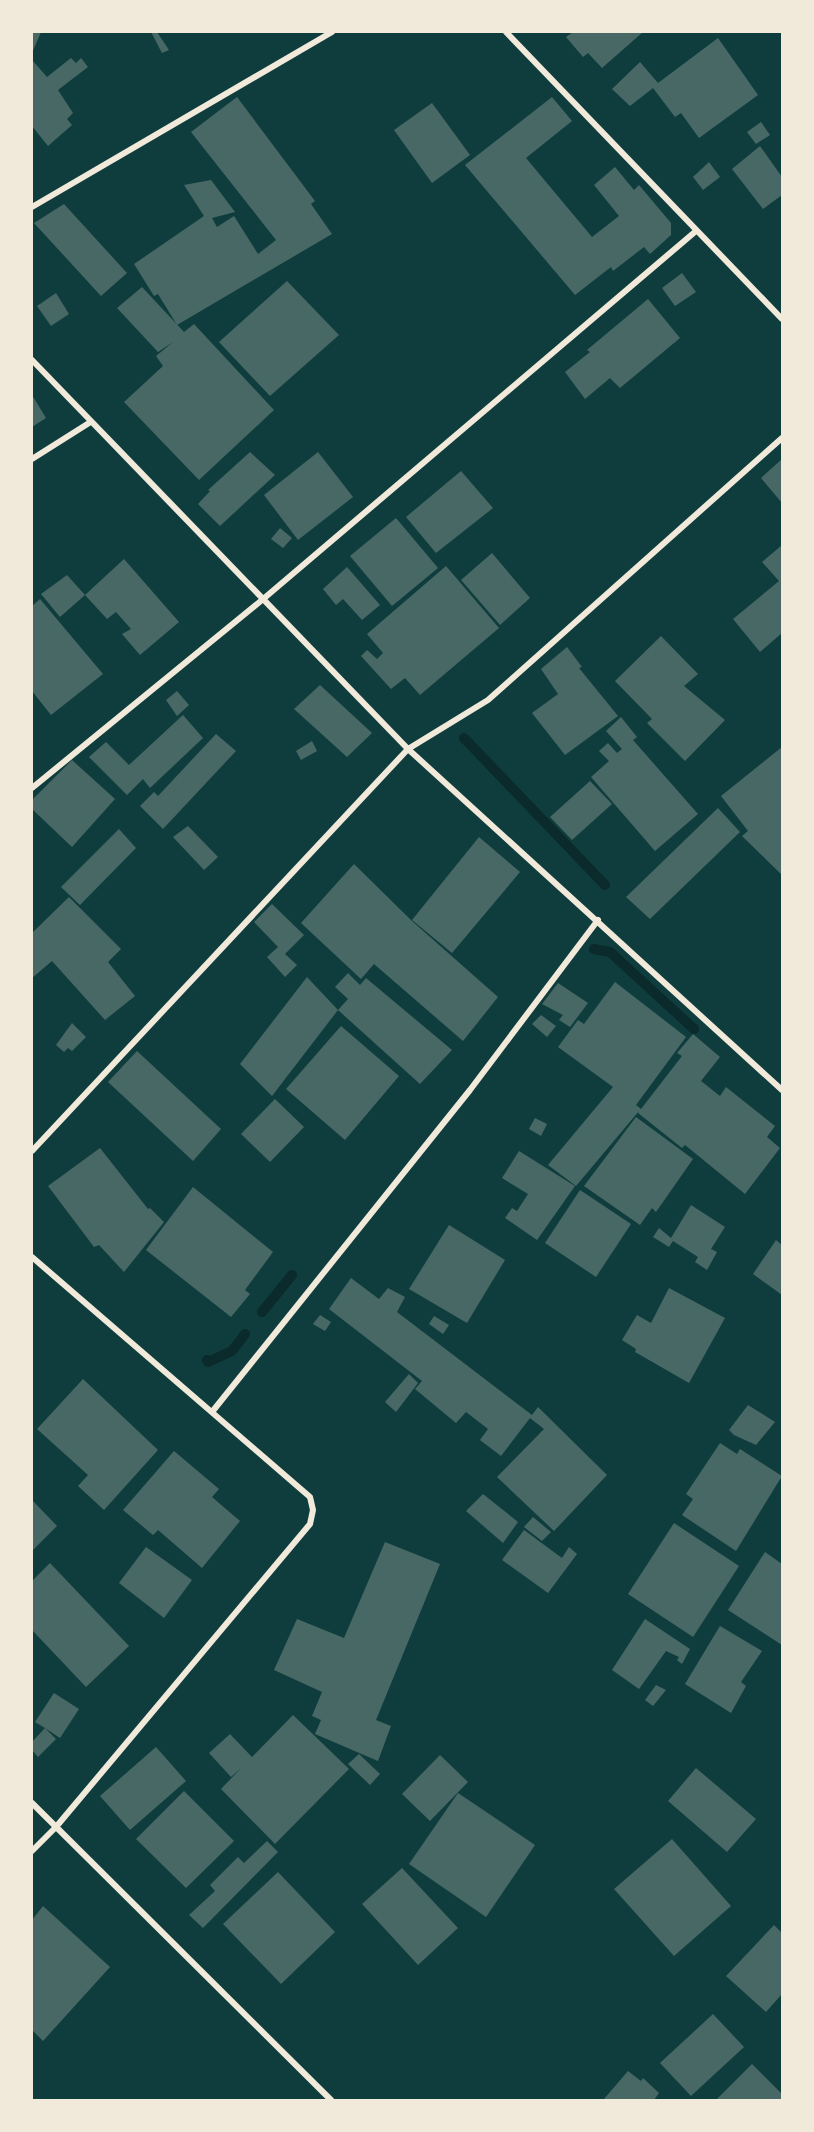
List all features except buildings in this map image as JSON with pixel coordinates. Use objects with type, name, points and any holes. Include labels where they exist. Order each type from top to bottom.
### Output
[{"type":"street","points":[[32,207],[332,32]]},
{"type":"street","points":[[506,32],[783,319]]},
{"type":"street","points":[[32,788],[262,600],[696,231]]},
{"type":"street","points":[[32,360],[89,423],[408,749],[783,1090]]},
{"type":"street","points":[[32,459],[89,423]]},
{"type":"street","points":[[32,1150],[408,749],[488,700],[783,438]]},
{"type":"street","points":[[212,1412],[470,1090],[597,920]]},
{"type":"street","points":[[32,1257],[310,1497],[313,1510],[310,1524],[56,1827],[32,1851]]},
{"type":"street","points":[[32,1803],[331,2100]]},
{"type":"waterway","points":[[464,738],[605,885]]},
{"type":"waterway","points":[[594,949],[610,952],[694,1029]]},
{"type":"waterway","points":[[262,1312],[292,1275]]},
{"type":"waterway","points":[[207,1360],[208,1362],[232,1351],[245,1334]]}]
